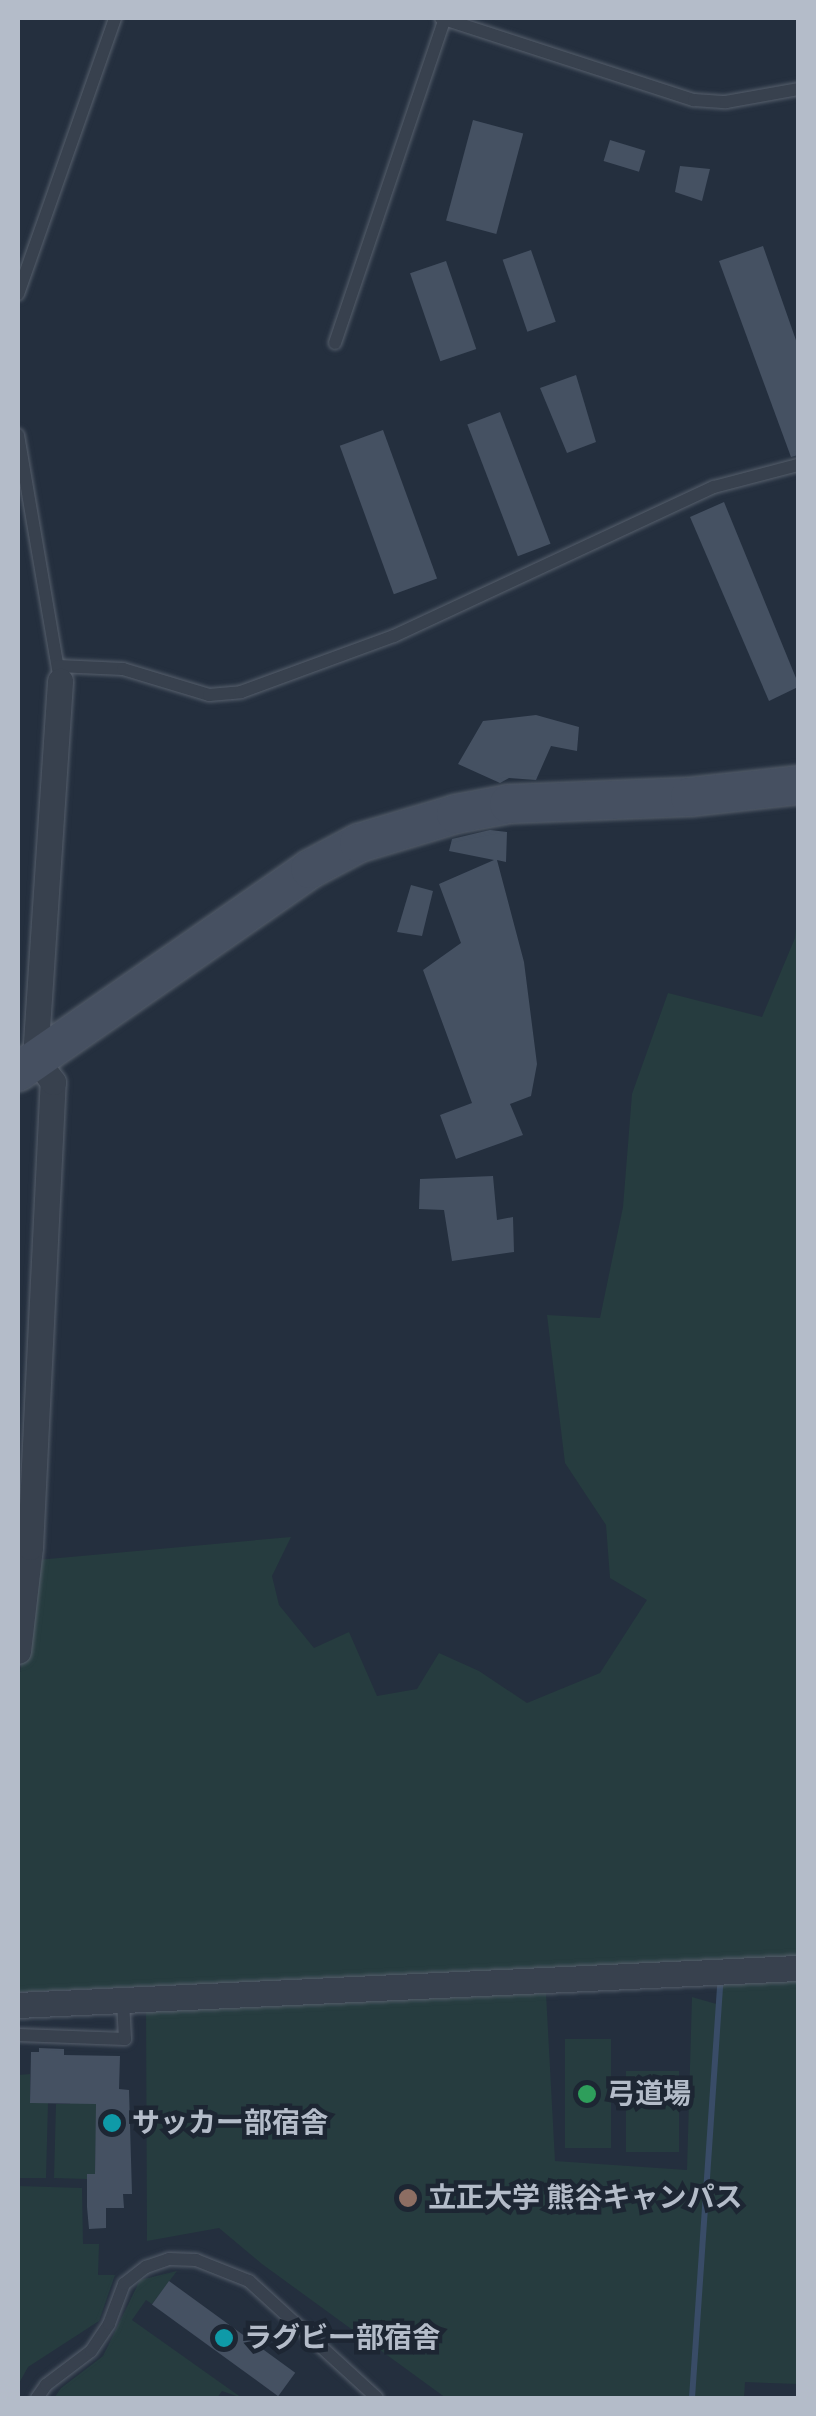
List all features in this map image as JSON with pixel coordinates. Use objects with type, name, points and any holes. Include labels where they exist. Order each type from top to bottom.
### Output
[{"type":"street","points":[[26,1065],[62,701],[59,674]]},
{"type":"street","points":[[26,1065],[310,869],[359,844],[456,814],[508,804],[690,797],[798,784]]},
{"type":"street","points":[[18,1652],[30,1547],[52,1082],[26,1065]]},
{"type":"street","points":[[18,2005],[798,1968]]},
{"type":"lane","points":[[18,294],[115,18]]},
{"type":"lane","points":[[335,342],[444,18],[694,100],[726,102],[798,89]]},
{"type":"lane","points":[[18,435],[59,674],[123,669],[209,695],[241,692],[394,636],[714,487],[798,465]]},
{"type":"lane","points":[[18,2035],[125,2040],[123,2000]]},
{"type":"lane","points":[[37,2398],[46,2385],[91,2351],[110,2324],[124,2284],[169,2259],[196,2260],[249,2282],[376,2398]]},
{"type":"green space","points":[[798,907],[798,1958],[18,1992],[18,1686],[37,1560],[291,1537],[272,1576],[279,1605],[314,1648],[349,1632],[377,1696],[417,1689],[439,1653],[479,1671],[527,1703],[600,1673],[647,1600],[610,1578],[606,1525],[565,1463],[547,1315],[600,1318],[623,1207],[632,1094],[668,993],[762,1017],[795,938]]},
{"type":"green space","name":"立正大学 熊谷キャンパス","points":[[798,1972],[798,2384],[745,2382],[744,2398],[446,2398],[262,2264],[219,2228],[147,2241],[146,2005],[546,1993],[555,2161],[687,2170],[692,1997],[720,2005],[721,1977]]},
{"type":"green space","name":"弓道場","points":[[565,2039],[611,2039],[611,2148],[565,2148]]},
{"type":"green space","points":[[626,2071],[679,2071],[679,2152],[626,2152]]},
{"type":"green space","points":[[30,2074],[30,2103],[48,2103],[46,2178],[18,2178],[18,2075]]},
{"type":"green space","points":[[97,2096],[95,2174],[87,2174],[87,2179],[54,2178],[56,2104],[70,2104],[70,2097]]},
{"type":"green space","points":[[18,2186],[82,2188],[83,2244],[99,2244],[98,2275],[115,2275],[99,2321],[28,2367],[18,2385]]},
{"type":"green space","points":[[177,2271],[152,2304],[146,2300],[132,2320],[242,2398],[222,2391],[217,2398],[54,2398],[61,2388],[103,2356],[140,2280]]},
{"type":"building","points":[[473,120],[523,133],[496,234],[446,220]]},
{"type":"building","points":[[610,140],[645,151],[639,172],[604,161]]},
{"type":"building","points":[[680,166],[710,169],[702,201],[675,192]]},
{"type":"building","points":[[763,246],[798,346],[798,455],[791,457],[719,261]]},
{"type":"building","points":[[531,250],[556,322],[527,332],[503,260]]},
{"type":"building","points":[[446,261],[476,349],[440,361],[410,273]]},
{"type":"building","points":[[576,375],[596,442],[567,453],[540,388]]},
{"type":"building","points":[[500,412],[551,544],[518,556],[467,425]]},
{"type":"building","points":[[383,430],[437,578],[394,594],[340,446]]},
{"type":"building","points":[[724,502],[798,683],[798,687],[769,701],[690,517]]},
{"type":"building","points":[[536,715],[579,727],[577,751],[551,746],[536,780],[509,778],[500,783],[458,764],[483,721]]},
{"type":"building","points":[[490,830],[507,832],[506,862],[497,860],[524,962],[537,1064],[531,1096],[510,1104],[523,1135],[456,1159],[440,1115],[472,1103],[423,970],[461,943],[439,884],[494,860],[449,851],[452,839]]},
{"type":"building","points":[[411,885],[433,891],[422,936],[397,932]]},
{"type":"building","points":[[493,1176],[497,1220],[513,1217],[514,1252],[452,1261],[444,1210],[419,1209],[420,1179]]},
{"type":"building","points":[[39,2048],[64,2049],[64,2055],[120,2056],[119,2089],[129,2090],[132,2194],[123,2194],[124,2208],[106,2208],[106,2228],[89,2229],[87,2207],[87,2174],[95,2174],[96,2104],[30,2103],[31,2052],[39,2052]]},
{"type":"building","name":"ラグビー部宿舎","points":[[169,2281],[295,2373],[278,2396],[152,2304]]},
{"type":"waterway","points":[[692,2398],[721,1978]]},
{"type":"place","name":"弓道場","points":[[587,2094]]},
{"type":"place","name":"サッカー部宿舎","points":[[112,2123]]},
{"type":"place","name":"立正大学 熊谷キャンパス","points":[[408,2198]]},
{"type":"place","name":"ラグビー部宿舎","points":[[224,2338]]}]
